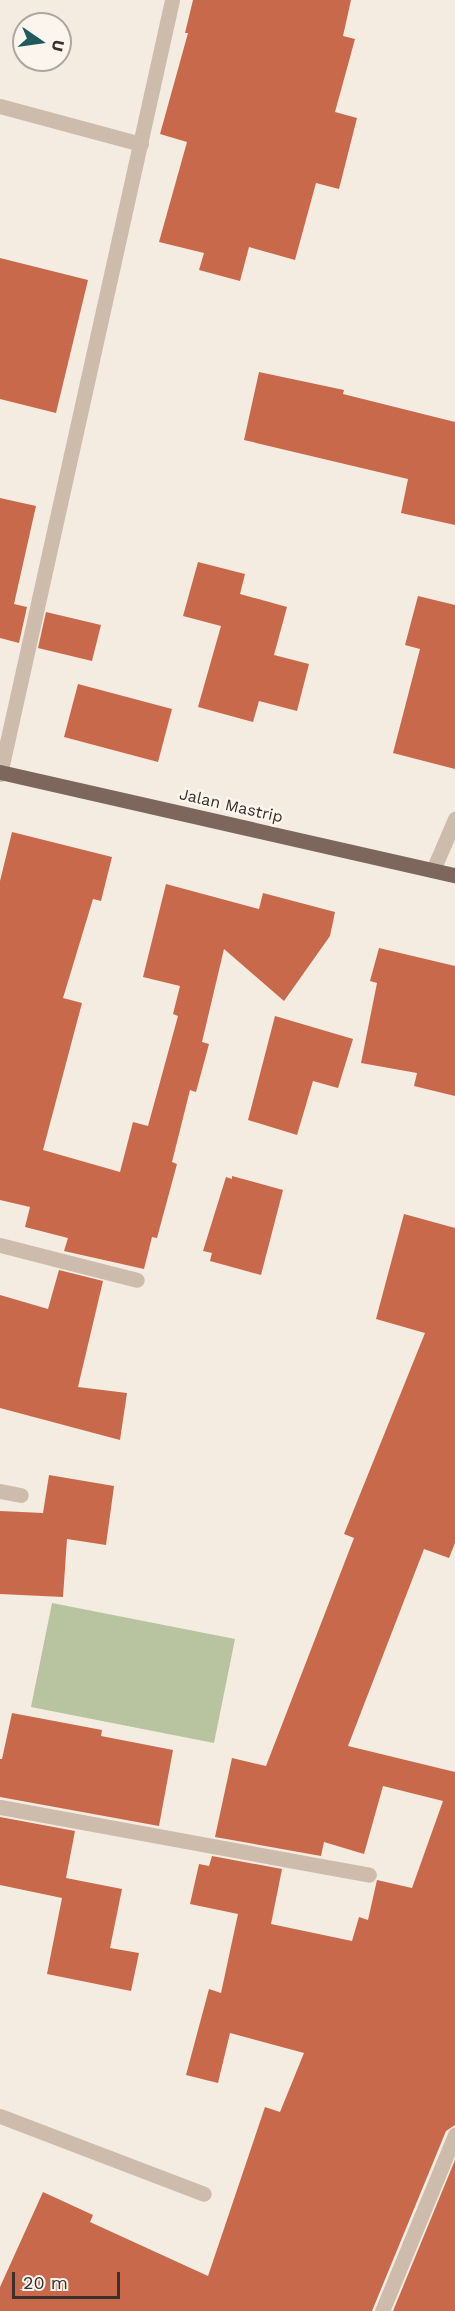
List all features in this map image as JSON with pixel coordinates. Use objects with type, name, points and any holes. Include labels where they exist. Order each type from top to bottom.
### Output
[{"type":"main road","name":"Jalan Mastrip","points":[[0,773],[455,875]]},
{"type":"street","points":[[0,773],[172,0]]},
{"type":"street","points":[[0,106],[141,144]]},
{"type":"street","points":[[433,870],[455,819]]},
{"type":"street","points":[[0,1245],[137,1280]]},
{"type":"street","points":[[0,1491],[21,1495]]},
{"type":"street","points":[[0,1807],[369,1875]]},
{"type":"street","points":[[0,2116],[204,2194]]},
{"type":"street","points":[[382,2311],[455,2134]]},
{"type":"green space","points":[[52,1603],[235,1639],[214,1743],[31,1707]]},
{"type":"building","points":[[193,0],[351,0],[343,36],[355,39],[335,112],[357,118],[339,189],[316,183],[295,260],[249,247],[240,281],[199,270],[204,253],[159,242],[187,142],[160,134],[188,33],[185,33]]},
{"type":"building","points":[[0,258],[88,280],[56,413],[0,399]]},
{"type":"building","points":[[259,372],[344,390],[343,394],[455,422],[455,525],[401,513],[408,479],[244,440]]},
{"type":"building","points":[[0,498],[36,506],[14,604],[27,607],[19,643],[0,638]]},
{"type":"building","points":[[198,562],[245,574],[240,594],[287,607],[274,655],[309,664],[297,711],[259,701],[253,722],[198,707],[221,626],[183,616]]},
{"type":"building","points":[[418,596],[455,605],[455,769],[393,753],[420,649],[405,645]]},
{"type":"building","points":[[46,612],[101,625],[92,661],[38,648]]},
{"type":"building","points":[[78,684],[172,709],[158,762],[64,737]]},
{"type":"building","points":[[12,832],[112,857],[101,901],[93,899],[63,998],[82,1003],[43,1150],[120,1172],[133,1122],[148,1126],[178,1016],[173,1014],[180,986],[143,977],[166,884],[259,909],[263,893],[335,912],[330,936],[284,1001],[224,949],[202,1042],[209,1044],[196,1092],[190,1090],[172,1162],[177,1164],[157,1238],[152,1237],[144,1269],[64,1251],[68,1238],[25,1227],[30,1207],[0,1200],[0,881]]},
{"type":"building","points":[[379,948],[455,966],[455,1096],[414,1086],[417,1073],[361,1063],[377,983],[370,981]]},
{"type":"building","points":[[275,1016],[353,1039],[338,1088],[313,1081],[297,1135],[248,1120]]},
{"type":"building","points":[[232,1176],[283,1190],[261,1275],[210,1261],[212,1253],[203,1251],[226,1177],[232,1179]]},
{"type":"building","points":[[404,1214],[455,1228],[455,1543],[449,1558],[424,1549],[348,1746],[455,1772],[455,2125],[446,2131],[372,2311],[0,2311],[0,2287],[43,2192],[93,2215],[90,2222],[208,2276],[265,2107],[280,2112],[304,2053],[230,2033],[218,2083],[186,2075],[209,1989],[221,1993],[238,1914],[190,1904],[199,1864],[209,1866],[212,1856],[282,1869],[271,1924],[352,1941],[359,1917],[368,1920],[377,1880],[412,1888],[443,1801],[383,1786],[364,1854],[324,1842],[321,1856],[215,1837],[232,1758],[266,1766],[354,1538],[344,1534],[425,1333],[376,1319]]},
{"type":"building","points":[[59,1270],[103,1281],[78,1387],[127,1393],[120,1440],[0,1408],[0,1295],[48,1309]]},
{"type":"building","points":[[49,1475],[114,1486],[106,1545],[67,1539],[63,1597],[0,1594],[0,1511],[43,1513]]},
{"type":"building","points":[[12,1713],[102,1730],[101,1736],[173,1750],[159,1826],[0,1797],[0,1759],[2,1759]]},
{"type":"building","points":[[0,1817],[75,1831],[66,1878],[122,1889],[110,1948],[139,1953],[131,1991],[47,1974],[62,1898],[0,1885]]},
{"type":"building","points":[[455,2160],[455,2311],[393,2311]]}]
